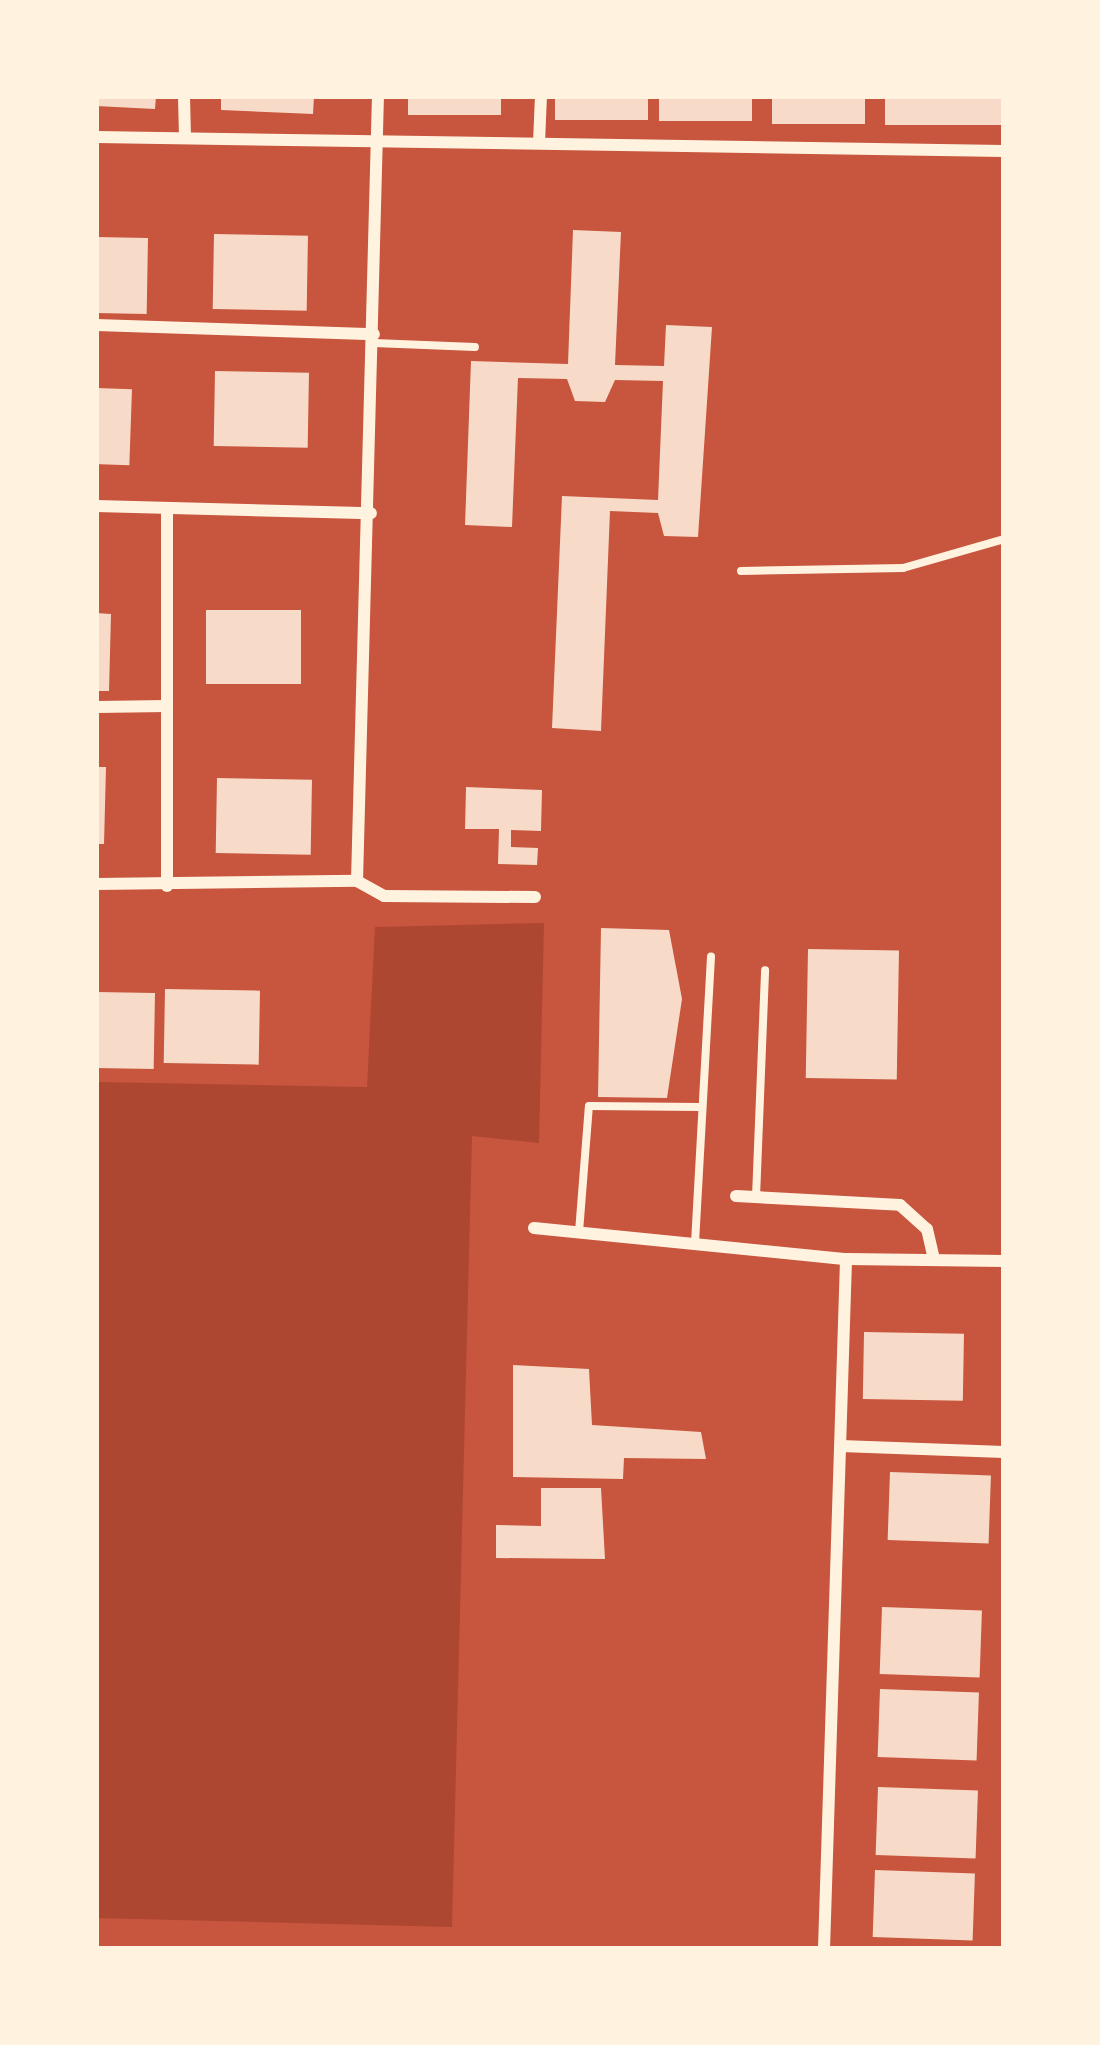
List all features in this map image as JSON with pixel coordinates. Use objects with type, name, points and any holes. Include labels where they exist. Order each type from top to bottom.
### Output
[{"type":"street","points":[[184,96],[184,138]]},
{"type":"street","points":[[357,880],[371,513],[378,96]]},
{"type":"street","points":[[539,143],[541,96]]},
{"type":"street","points":[[96,137],[1004,151]]},
{"type":"street","points":[[96,325],[374,339]]},
{"type":"street","points":[[96,506],[371,513]]},
{"type":"street","points":[[167,508],[167,886]]},
{"type":"street","points":[[96,707],[167,706]]},
{"type":"street","points":[[96,884],[357,880],[384,896],[536,897]]},
{"type":"street","points":[[736,1196],[900,1205],[927,1229],[934,1259]]},
{"type":"street","points":[[534,1228],[846,1259],[1004,1261]]},
{"type":"street","points":[[824,1949],[846,1259]]},
{"type":"street","points":[[841,1446],[1004,1452]]},
{"type":"lane","points":[[374,339],[475,347]]},
{"type":"lane","points":[[741,571],[904,568],[1004,538]]},
{"type":"lane","points":[[695,1243],[711,956]]},
{"type":"lane","points":[[756,1197],[765,970]]},
{"type":"lane","points":[[579,1233],[589,1106],[700,1107]]},
{"type":"shaded area","points":[[544,923],[539,1143],[472,1136],[452,1927],[96,1918],[96,1082],[367,1087],[375,927]]},
{"type":"building","points":[[96,96],[156,96],[155,109],[96,106]]},
{"type":"building","points":[[221,96],[314,96],[313,114],[221,110]]},
{"type":"building","points":[[408,96],[501,96],[501,115],[408,115]]},
{"type":"building","points":[[555,96],[648,96],[648,120],[555,120]]},
{"type":"building","points":[[659,96],[752,96],[752,121],[659,121]]},
{"type":"building","points":[[772,96],[865,96],[865,124],[772,124]]},
{"type":"building","points":[[885,96],[1004,96],[1004,125],[885,125]]},
{"type":"building","points":[[573,230],[621,232],[615,365],[664,366],[666,325],[712,327],[698,537],[664,536],[658,513],[610,511],[601,731],[552,728],[562,496],[658,500],[663,381],[615,380],[605,402],[575,401],[567,379],[518,378],[512,527],[465,525],[471,361],[568,364]]},
{"type":"building","points":[[214,234],[308,236],[307,311],[213,309]]},
{"type":"building","points":[[96,237],[148,238],[147,314],[96,313]]},
{"type":"building","points":[[215,371],[309,373],[308,448],[214,446]]},
{"type":"building","points":[[96,388],[132,389],[129,465],[96,464]]},
{"type":"building","points":[[206,610],[301,610],[301,684],[206,684]]},
{"type":"building","points":[[96,613],[111,614],[109,691],[96,691]]},
{"type":"building","points":[[96,767],[106,767],[104,844],[96,844]]},
{"type":"building","points":[[217,778],[312,780],[311,855],[216,853]]},
{"type":"building","points":[[466,787],[542,790],[541,831],[511,830],[511,847],[538,848],[537,865],[498,864],[499,829],[465,829]]},
{"type":"building","points":[[601,928],[669,930],[682,999],[667,1098],[598,1097]]},
{"type":"building","points":[[808,949],[899,951],[897,1080],[806,1078]]},
{"type":"building","points":[[165,989],[260,991],[259,1065],[164,1063]]},
{"type":"building","points":[[96,992],[155,993],[154,1069],[96,1068]]},
{"type":"building","points":[[864,1332],[964,1334],[963,1401],[863,1399]]},
{"type":"building","points":[[513,1365],[589,1369],[592,1425],[701,1432],[706,1459],[624,1458],[623,1479],[513,1477]]},
{"type":"building","points":[[890,1472],[991,1476],[989,1543],[888,1540]]},
{"type":"building","points":[[541,1488],[601,1488],[605,1559],[496,1558],[496,1525],[541,1526]]},
{"type":"building","points":[[882,1607],[982,1610],[980,1677],[880,1674]]},
{"type":"building","points":[[880,1689],[979,1692],[977,1760],[878,1757]]},
{"type":"building","points":[[878,1787],[978,1790],[976,1858],[876,1855]]},
{"type":"building","points":[[875,1870],[975,1873],[973,1940],[873,1937]]}]
